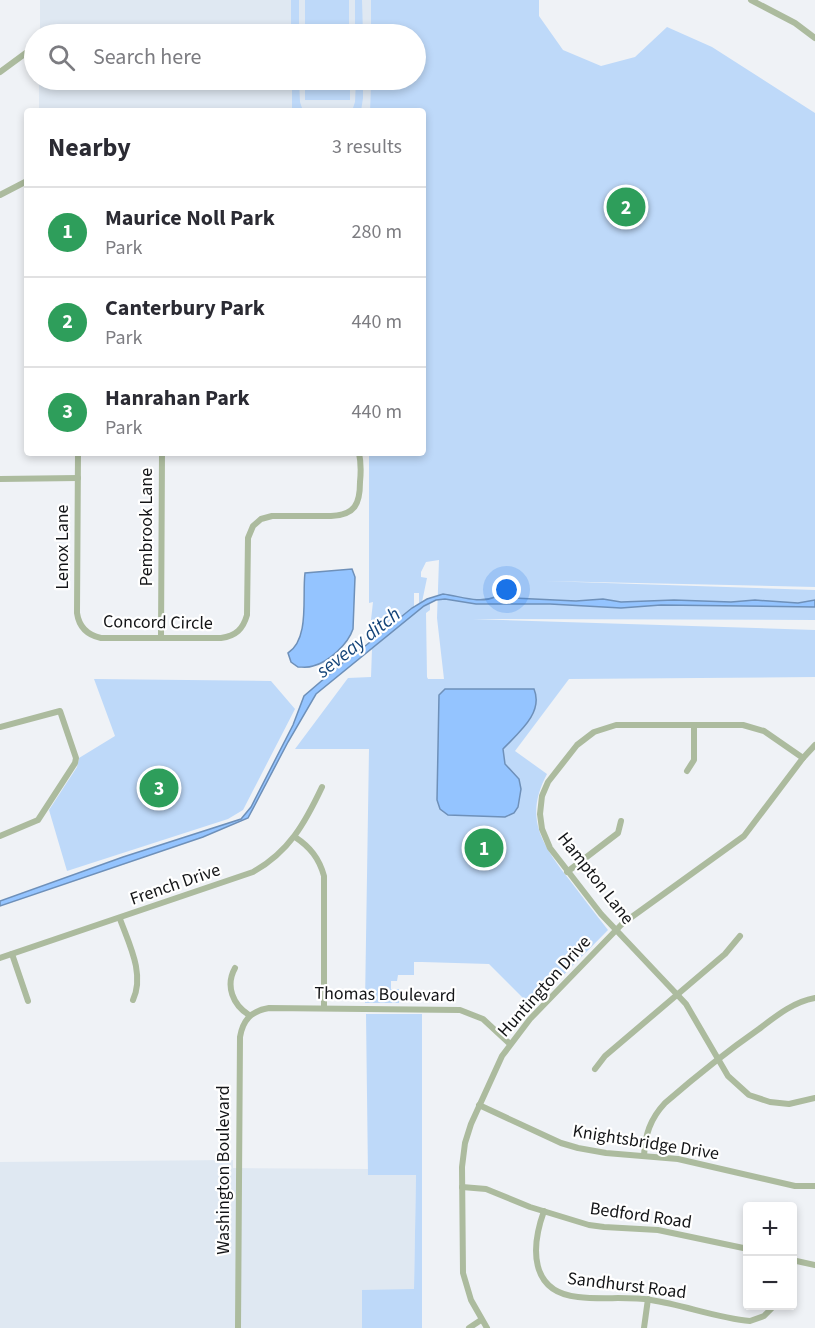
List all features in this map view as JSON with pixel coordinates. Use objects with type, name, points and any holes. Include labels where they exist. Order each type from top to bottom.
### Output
[{"type":"street","points":[[751,0],[795,23],[815,38]]},
{"type":"street","points":[[0,72],[24,54]]},
{"type":"street","points":[[0,195],[24,183]]},
{"type":"street","name":"Lenox Lane","points":[[78,456],[77,612],[81,625],[92,635]]},
{"type":"street","name":"Pembrook Lane","points":[[161,637],[162,456]]},
{"type":"street","name":"Concord Circle","points":[[92,635],[101,638],[221,638],[240,630],[247,615],[250,529],[261,519],[272,516],[340,516],[350,512],[358,503],[360,493],[359,456]]},
{"type":"street","points":[[0,479],[78,478]]},
{"type":"street","points":[[0,727],[56,711],[61,712],[76,758],[75,764],[38,820],[0,836]]},
{"type":"street","name":"Hampton Lane","points":[[803,758],[774,737],[756,728],[743,725],[616,725],[594,732],[577,745],[548,782],[540,806],[541,823],[547,843],[567,872],[615,930],[677,994],[693,1014],[728,1077],[741,1089],[770,1102],[789,1104],[815,1098]]},
{"type":"street","points":[[687,771],[694,760],[694,725]]},
{"type":"street","name":"Huntington Drive","points":[[487,1328],[471,1300],[463,1273],[462,1187],[465,1143],[479,1105],[510,1044],[530,1019],[615,930],[744,836],[815,745]]},
{"type":"street","name":"French Drive","points":[[0,958],[254,872],[277,856],[295,837],[322,787]]},
{"type":"street","points":[[567,872],[618,832],[621,821]]},
{"type":"street","points":[[295,837],[312,850],[324,876],[324,1007]]},
{"type":"street","points":[[120,918],[138,971],[138,990],[133,1000]]},
{"type":"street","points":[[595,1069],[605,1056],[724,954],[740,936]]},
{"type":"street","points":[[12,954],[28,1001]]},
{"type":"street","points":[[235,968],[231,978],[232,996],[249,1015]]},
{"type":"street","points":[[644,1156],[648,1129],[658,1111],[717,1058],[783,1012],[800,1002],[815,998]]},
{"type":"street","name":"Thomas Boulevard","points":[[249,1015],[269,1008],[460,1010],[483,1019],[510,1044]]},
{"type":"street","name":"Washington Boulevard","points":[[238,1328],[240,1037],[249,1015]]},
{"type":"street","name":"Knightsbridge Drive","points":[[479,1105],[561,1143],[578,1148],[606,1154],[678,1159],[795,1186],[815,1186]]},
{"type":"street","name":"Bedford Road","points":[[462,1187],[486,1189],[514,1202],[589,1225],[658,1230],[743,1249]]},
{"type":"street","name":"Sandhurst Road","points":[[544,1211],[537,1236],[536,1254],[540,1274],[551,1287],[564,1294],[578,1297],[648,1299],[750,1321],[764,1316],[769,1310]]},
{"type":"street","points":[[797,1261],[815,1265]]},
{"type":"street","points":[[644,1328],[648,1299]]},
{"type":"street","points":[[469,1328],[481,1320]]},
{"type":"shaded area","points":[[40,0],[371,0],[371,24],[40,24]]},
{"type":"shaded area","points":[[291,0],[299,0],[299,24],[291,24]]},
{"type":"shaded area","points":[[305,0],[349,0],[349,24],[305,24]]},
{"type":"shaded area","points":[[355,0],[362,0],[363,24],[355,24]]},
{"type":"shaded area","points":[[371,0],[539,0],[539,16],[563,50],[601,66],[635,57],[667,27],[712,47],[815,113],[815,587],[545,581],[815,590],[815,620],[473,619],[815,630],[815,677],[569,679],[515,751],[547,774],[540,789],[536,817],[543,841],[558,865],[608,930],[532,1007],[489,964],[422,962],[414,962],[414,975],[398,975],[397,981],[391,981],[391,989],[399,989],[399,1003],[365,1003],[369,749],[295,749],[348,678],[371,677],[372,649],[424,605],[430,603],[430,610],[426,613],[427,677],[428,679],[444,679],[437,618],[439,560],[426,562],[421,572],[421,577],[427,578],[422,602],[419,604],[419,593],[414,593],[414,607],[375,638],[371,620],[373,602],[369,603],[369,456],[426,456],[426,108],[370,108],[371,90],[426,90],[426,24],[371,24]]},
{"type":"shaded area","points":[[39,90],[371,90],[370,108],[39,108]]},
{"type":"shaded area","points":[[292,90],[299,90],[302,108],[292,108]]},
{"type":"shaded area","points":[[305,90],[350,90],[350,100],[305,100]]},
{"type":"shaded area","points":[[356,90],[363,90],[361,108],[353,108]]},
{"type":"shaded area","points":[[94,679],[271,681],[295,709],[243,810],[228,819],[67,871],[49,810],[77,767],[79,758],[115,736]]},
{"type":"shaded area","points":[[366,1014],[422,1014],[422,1328],[362,1328],[362,1290],[414,1289],[416,1175],[368,1175]]},
{"type":"shaded area","points":[[233,1160],[233,1168],[368,1169],[368,1175],[416,1174],[414,1290],[363,1290],[362,1328],[0,1328],[0,1162]]},
{"type":"water","points":[[352,569],[355,577],[351,635],[325,661],[311,667],[298,667],[291,662],[288,653],[300,638],[304,616],[305,573]]},
{"type":"water","points":[[443,594],[476,600],[495,597],[576,601],[603,599],[621,602],[755,600],[798,603],[815,600],[815,607],[661,605],[621,608],[550,604],[476,604],[445,599],[436,600],[424,606],[316,694],[248,818],[203,837],[0,906],[0,901],[123,857],[241,819],[251,807],[293,725],[304,696],[412,608],[427,599]]},
{"type":"water","points":[[445,689],[534,689],[536,698],[533,714],[503,749],[505,764],[519,779],[521,789],[518,807],[514,813],[505,817],[448,815],[440,809],[437,800],[439,695]]},
{"type":"place","name":"Canterbury Park","points":[[626,207]]},
{"type":"place","name":"Hanrahan Park","points":[[159,788]]},
{"type":"place","name":"Maurice Noll Park","points":[[484,848]]},
{"type":"water label","name":"seveay ditch","points":[[358,642]]}]
